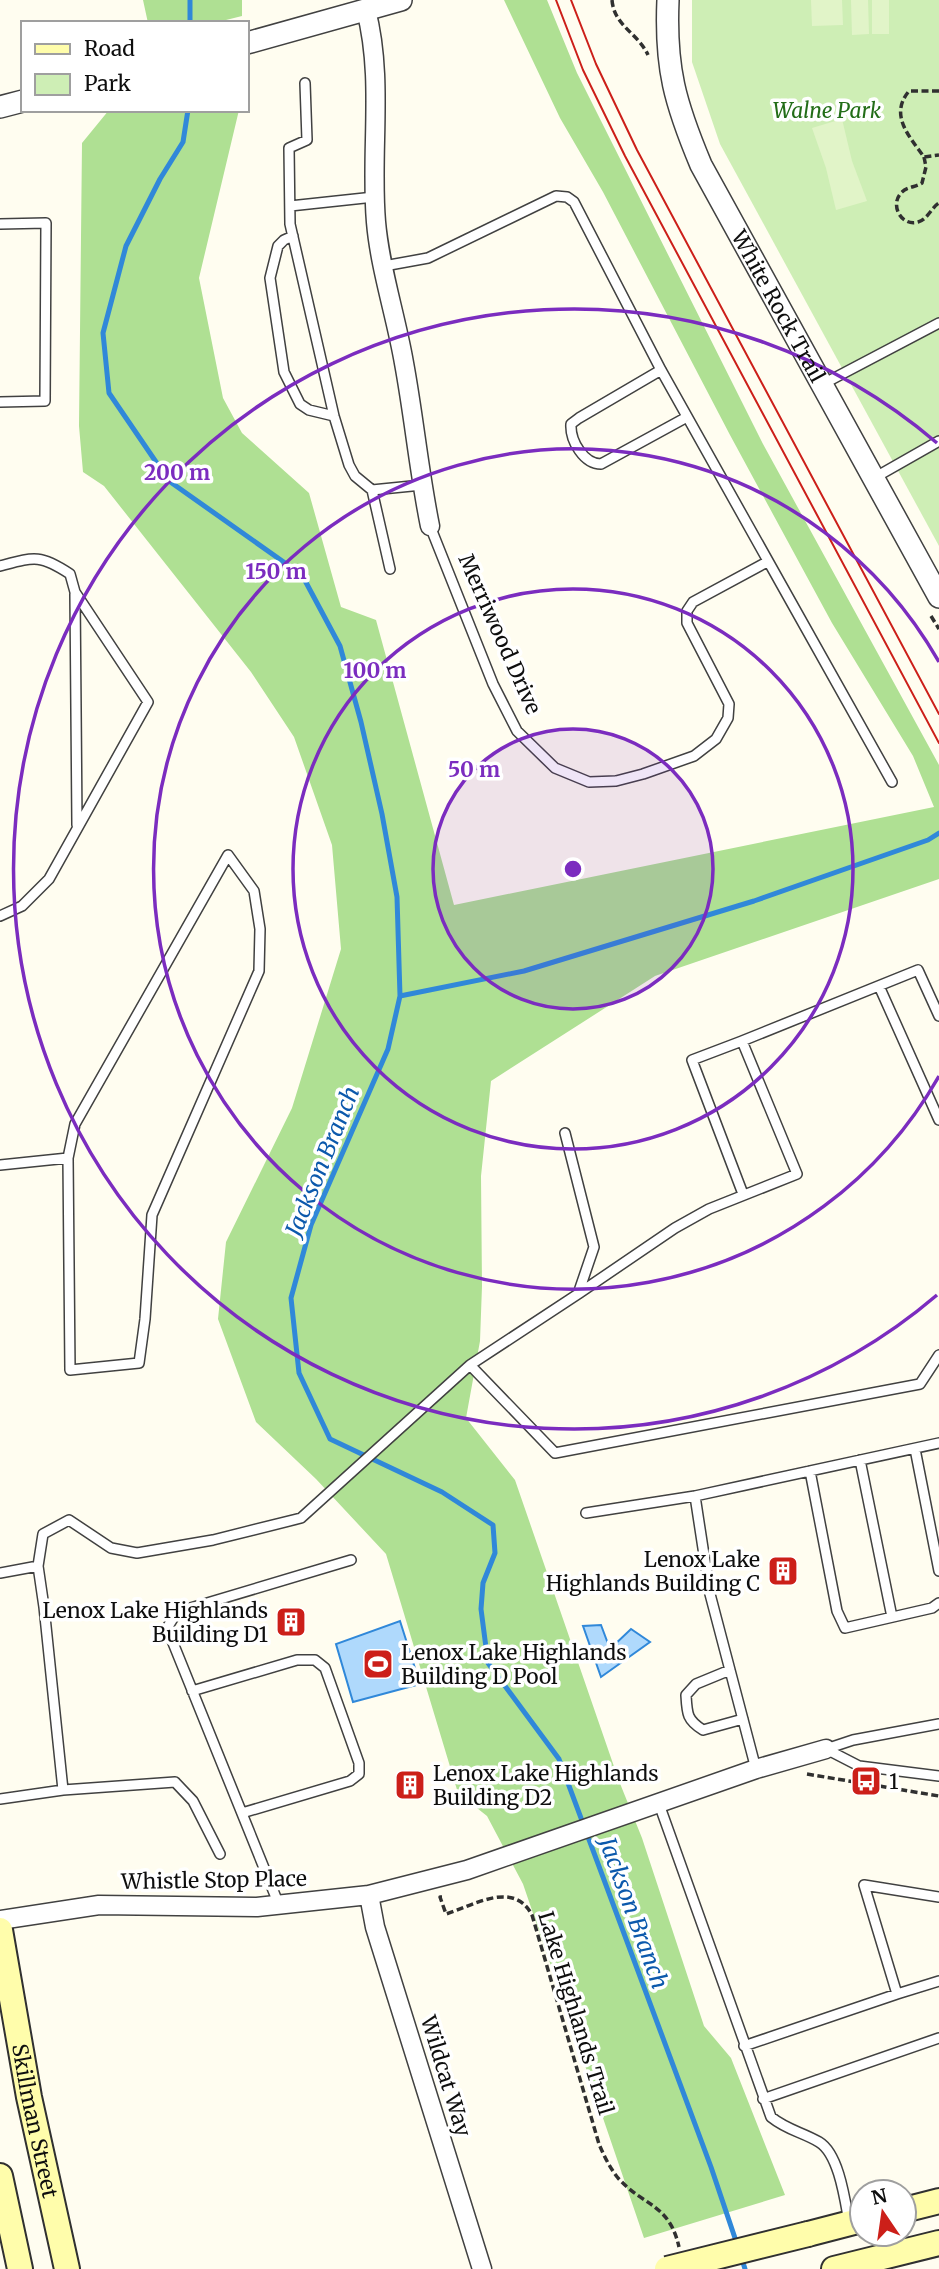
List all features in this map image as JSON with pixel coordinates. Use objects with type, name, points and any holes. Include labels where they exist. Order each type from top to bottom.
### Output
[{"type":"main road","name":"Skillman Street","points":[[0,1930],[6,2000],[67,2269]]},
{"type":"main road","points":[[0,2176],[4,2217],[20,2269]]},
{"type":"main road","points":[[918,2206],[939,2201]]},
{"type":"main road","points":[[675,2263],[848,2224]]},
{"type":"main road","points":[[834,2269],[939,2243]]},
{"type":"street","points":[[254,41],[365,5],[401,0]]},
{"type":"street","name":"White Rock Trail","points":[[668,0],[667,55],[684,123],[701,164],[939,597]]},
{"type":"street","name":"Merriwood Drive","points":[[365,5],[372,33],[377,130],[374,197],[377,226],[404,363],[430,526]]},
{"type":"street","points":[[0,107],[21,102]]},
{"type":"street","name":"Whistle Stop Place","points":[[0,1920],[99,1905],[257,1906],[369,1895],[426,1882],[756,1769],[826,1749]]},
{"type":"street","name":"Wildcat Way","points":[[369,1895],[375,1927],[482,2269]]},
{"type":"lane","points":[[305,83],[307,140],[289,148],[290,225],[334,416],[349,465],[355,475],[372,490],[390,569]]},
{"type":"lane","points":[[384,266],[428,258],[556,196],[567,197],[573,202],[661,370],[892,782]]},
{"type":"lane","points":[[290,206],[374,197]]},
{"type":"lane","points":[[0,224],[46,223],[45,401],[0,402]]},
{"type":"lane","points":[[293,236],[278,246],[270,278],[284,372],[300,404],[309,410],[334,416]]},
{"type":"lane","points":[[821,385],[939,323]]},
{"type":"lane","points":[[661,370],[571,424],[571,432],[585,459],[593,464],[601,464],[687,417]]},
{"type":"lane","points":[[872,478],[939,441]]},
{"type":"lane","points":[[372,490],[422,485]]},
{"type":"lane","name":"Merriwood Drive","points":[[430,526],[493,684],[517,731],[555,768],[589,782],[616,781],[643,774],[694,756],[716,739],[728,718],[729,704],[687,624],[687,611],[693,602],[767,562]]},
{"type":"lane","points":[[0,566],[31,558],[50,561],[70,574],[75,592],[77,828]]},
{"type":"lane","points":[[0,916],[22,906],[49,879],[148,702],[75,592]]},
{"type":"lane","points":[[228,855],[254,891],[260,929],[259,971],[152,1215],[145,1319],[139,1363],[70,1370],[68,1158],[75,1124],[228,855]]},
{"type":"lane","points":[[743,1194],[692,1060],[918,970],[939,1016]]},
{"type":"lane","points":[[879,986],[939,1119]]},
{"type":"lane","points":[[63,1790],[38,1566],[43,1534],[69,1520],[111,1548],[137,1553],[213,1540],[300,1518],[470,1365],[675,1228],[709,1209],[797,1174],[742,1041]]},
{"type":"lane","points":[[565,1133],[594,1247],[578,1294]]},
{"type":"lane","points":[[0,1165],[68,1158]]},
{"type":"lane","points":[[470,1365],[555,1453],[920,1384],[939,1355]]},
{"type":"lane","points":[[586,1513],[695,1496],[939,1443]]},
{"type":"lane","points":[[915,1449],[939,1571]]},
{"type":"lane","points":[[860,1461],[892,1617]]},
{"type":"lane","points":[[810,1471],[836,1611],[845,1628],[932,1608],[939,1603]]},
{"type":"lane","points":[[695,1496],[710,1594],[756,1769]]},
{"type":"lane","points":[[279,1905],[167,1629],[177,1612],[351,1560]]},
{"type":"lane","points":[[0,1573],[38,1566]]},
{"type":"lane","points":[[192,1691],[297,1660],[315,1660],[325,1668],[359,1763],[359,1774],[350,1781],[242,1813]]},
{"type":"lane","points":[[730,1670],[696,1684],[686,1695],[687,1711],[692,1723],[703,1730],[743,1719]]},
{"type":"lane","name":"Whistle Stop Place","points":[[826,1749],[853,1740],[939,1724]]},
{"type":"lane","points":[[826,1749],[859,1766],[939,1776]]},
{"type":"lane","points":[[0,1799],[63,1790],[175,1782],[194,1801],[220,1854]]},
{"type":"lane","points":[[659,1804],[771,2116],[784,2127],[820,2143],[831,2154],[848,2202]]},
{"type":"lane","points":[[897,1994],[864,1885],[939,1897]]},
{"type":"lane","points":[[744,2046],[939,1981]]},
{"type":"lane","points":[[763,2099],[939,2038]]},
{"type":"path","points":[[939,91],[909,91],[903,99],[899,111],[904,126],[924,157],[926,167],[922,183],[900,193],[896,201],[901,218],[918,222],[939,202]]},
{"type":"path","points":[[924,157],[939,155]]},
{"type":"path","points":[[799,1775],[810,1774],[939,1796]]},
{"type":"path","name":"Lake Highlands Trail","points":[[453,1893],[440,1897],[446,1914],[498,1897],[520,1899],[527,1906],[606,2161],[619,2178],[671,2222],[675,2263]]},
{"type":"green space","points":[[143,0],[242,0],[242,16],[222,21],[148,21]]},
{"type":"green space","points":[[504,0],[547,0],[577,73],[763,444],[939,765],[939,879],[655,976],[491,1081],[481,1176],[480,1341],[466,1418],[515,1480],[619,1781],[642,1838],[704,2026],[731,2058],[785,2195],[644,2238],[523,1884],[487,1816],[458,1793],[386,1554],[316,1479],[256,1422],[218,1319],[226,1242],[292,1108],[341,949],[332,845],[294,737],[251,672],[104,486],[83,472],[79,426],[82,143],[107,112],[239,112],[199,278],[223,398],[242,433],[309,493],[341,607],[376,620],[454,905],[934,807],[913,756],[832,623],[603,192],[560,118]]},
{"type":"green space","name":"Walne Park","points":[[692,0],[939,0],[939,546],[720,144],[692,62]]},
{"type":"green space","points":[[811,0],[842,0],[843,25],[812,26]]},
{"type":"green space","points":[[851,0],[868,0],[869,34],[852,35]]},
{"type":"green space","points":[[872,0],[889,0],[889,34],[872,34]]},
{"type":"green space","points":[[842,119],[852,161],[867,201],[836,210],[826,168],[812,128]]},
{"type":"water","name":"Lenox Lake Highlands Building D Pool","points":[[400,1621],[420,1684],[353,1702],[336,1644]]},
{"type":"water","points":[[601,1625],[610,1649],[631,1629],[650,1642],[601,1677],[583,1626]]},
{"type":"waterway","name":"Jackson Branch","points":[[190,0],[190,21]]},
{"type":"waterway","name":"Jackson Branch","points":[[188,112],[183,142],[160,179],[126,246],[103,333],[109,393],[169,481],[302,575],[340,646],[382,814],[397,897],[400,996],[388,1049],[311,1225],[291,1298],[299,1373],[330,1439],[442,1492],[493,1525],[495,1553],[483,1583],[481,1609],[488,1663],[559,1759],[711,2167],[737,2244]]},
{"type":"waterway","points":[[400,996],[524,971],[754,901],[928,840],[939,833]]},
{"type":"waterway","name":"Jackson Branch","points":[[741,2256],[745,2269]]},
{"type":"tram line","points":[[556,0],[583,70],[625,156],[939,743]]},
{"type":"tram line","points":[[571,0],[596,64],[637,150],[939,714]]},
{"type":"place","name":"Lenox Lake Highlands Building C","points":[[783,1571]]},
{"type":"place","name":"Lenox Lake Highlands Building D1","points":[[291,1622]]},
{"type":"place","name":"Lenox Lake Highlands Building D Pool","points":[[378,1664]]},
{"type":"place","name":"1","points":[[866,1781]]},
{"type":"place","name":"Lenox Lake Highlands Building D2","points":[[410,1785]]}]
